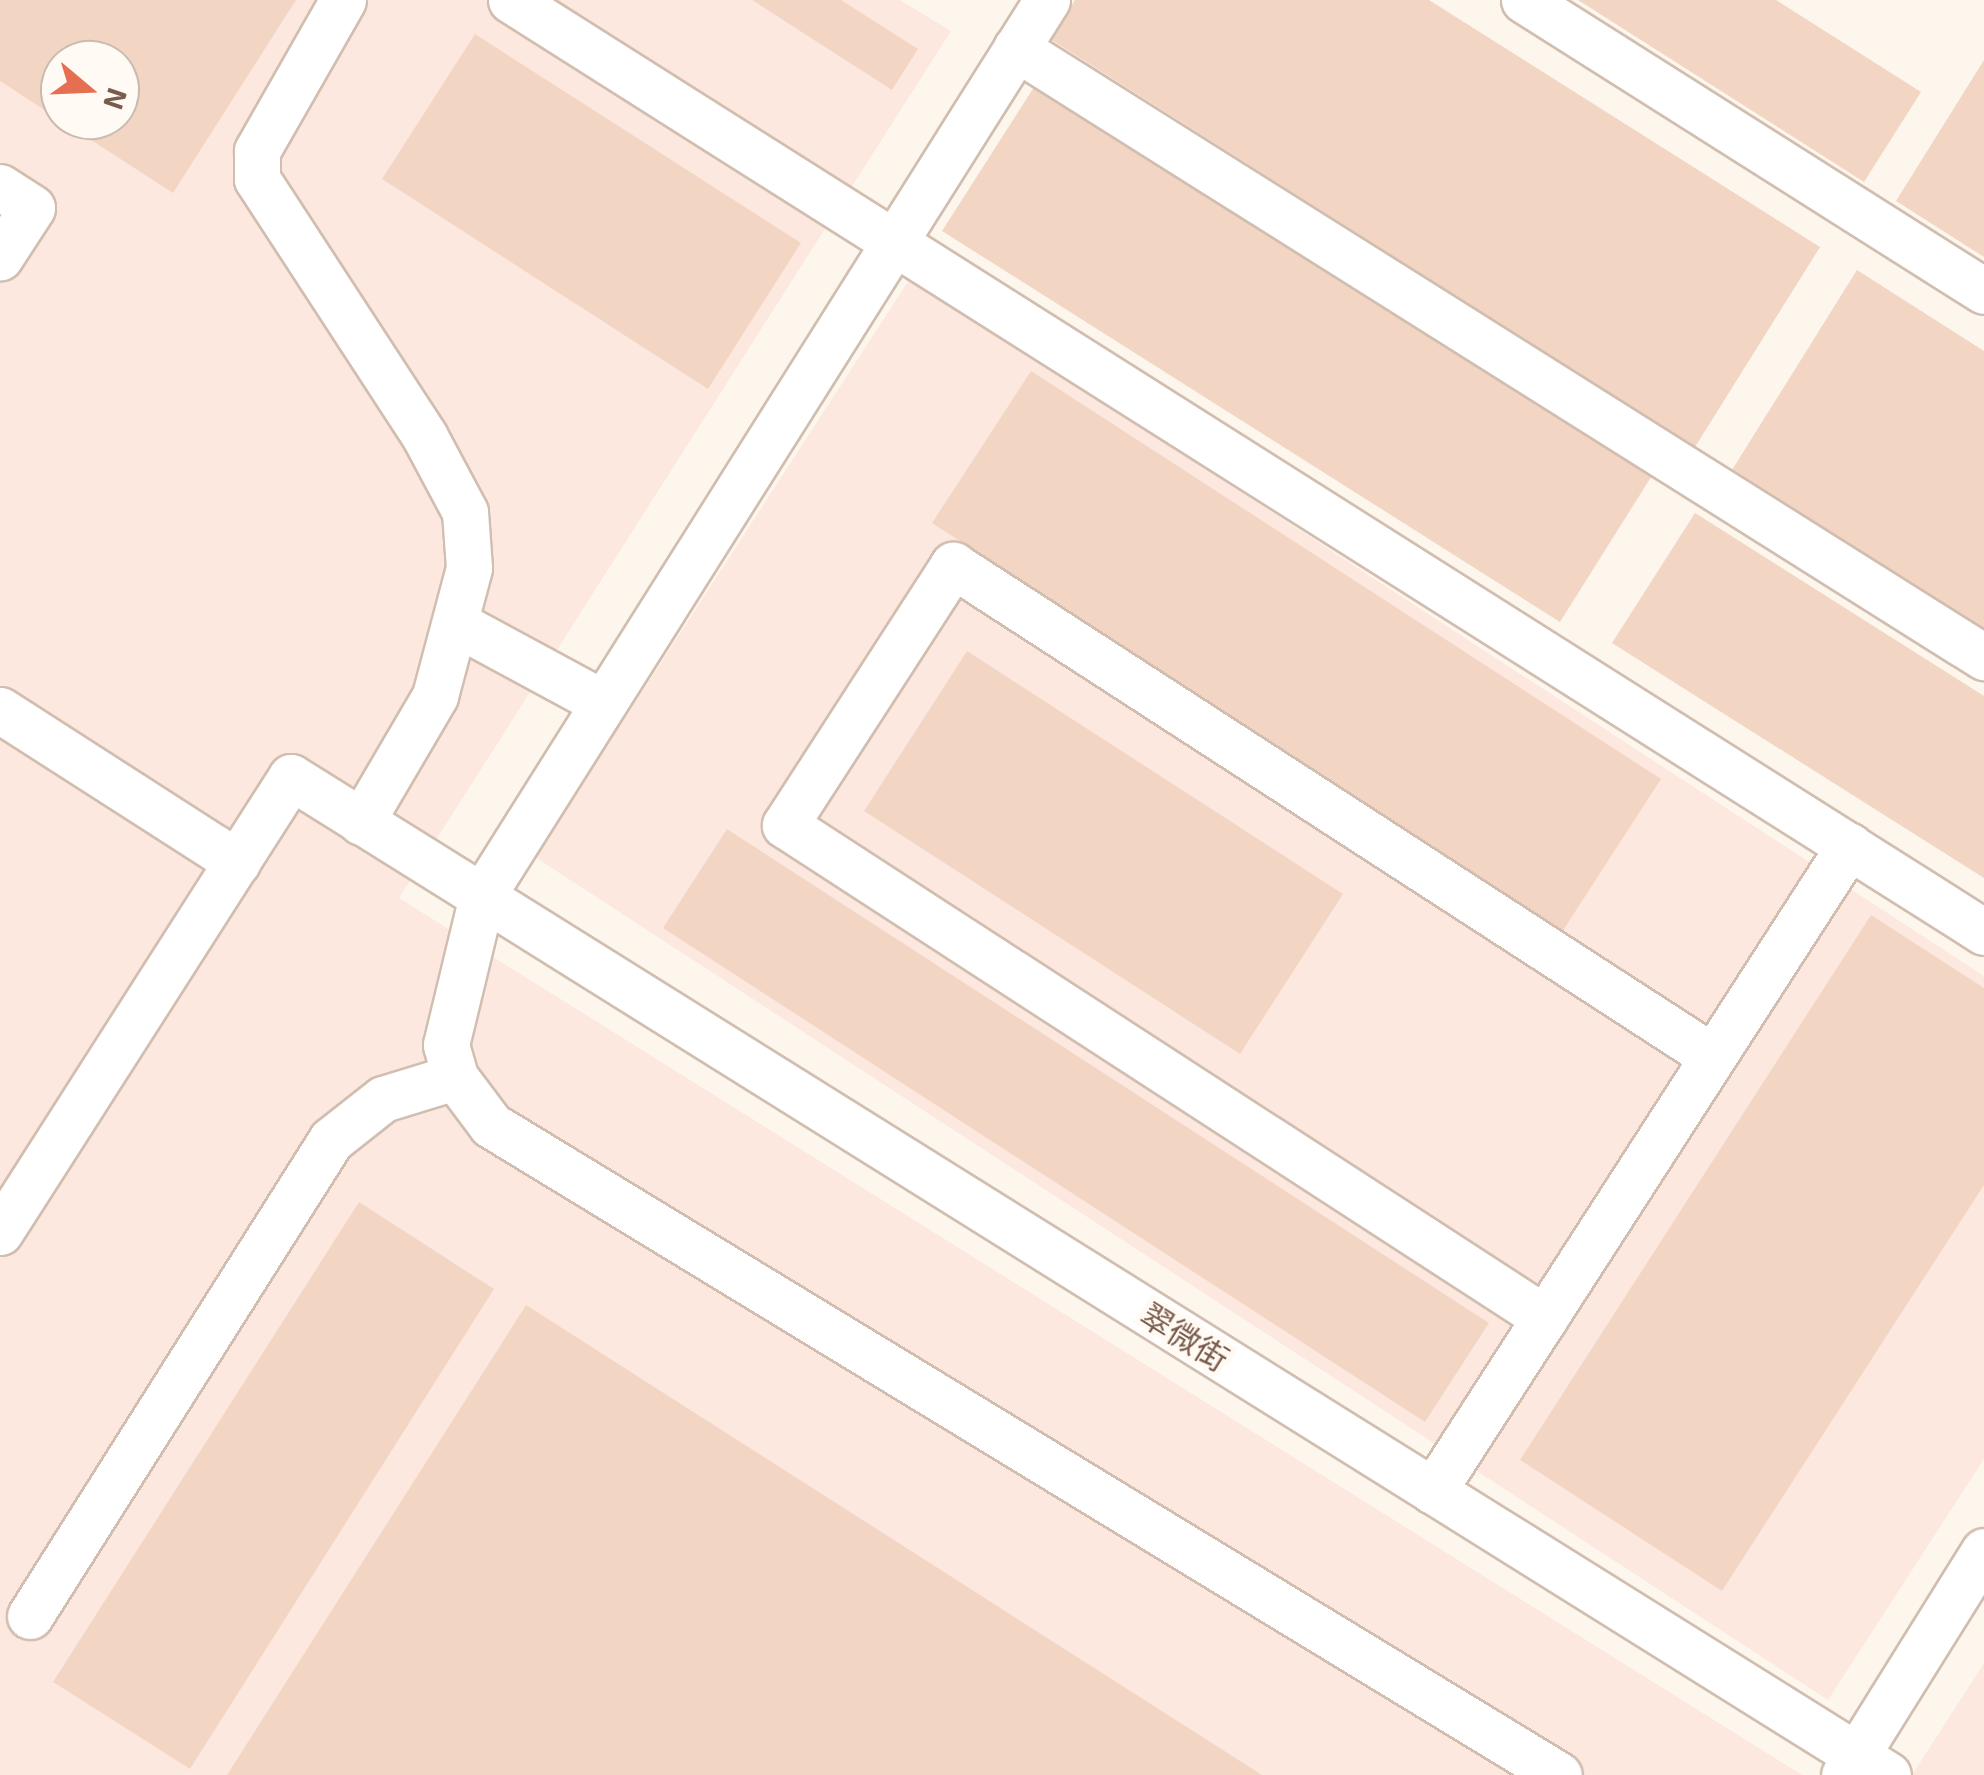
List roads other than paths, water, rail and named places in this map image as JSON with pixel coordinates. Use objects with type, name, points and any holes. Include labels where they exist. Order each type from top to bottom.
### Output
[{"type":"street","points":[[344,0],[257,150],[257,179],[465,512],[459,626],[435,696],[362,822]]},
{"type":"street","points":[[511,0],[1984,932]]},
{"type":"street","points":[[1047,0],[482,896],[446,1045],[456,1078],[491,1125],[1559,1775]]},
{"type":"street","points":[[1524,0],[1984,291]]},
{"type":"street","points":[[1016,48],[1984,657]]},
{"type":"street","points":[[0,187],[32,208],[0,258]]},
{"type":"street","points":[[1545,1318],[785,825],[954,565],[1713,1057]]},
{"type":"street","points":[[459,626],[604,703]]},
{"type":"street","points":[[0,710],[237,862],[0,1232]]},
{"type":"street","name":"翠微街","points":[[237,862],[291,778],[1433,1491],[1863,1768]]},
{"type":"street","points":[[1433,1491],[1849,846]]},
{"type":"street","points":[[30,1616],[331,1140],[383,1099],[456,1078]]},
{"type":"street","points":[[1863,1768],[1984,1551]]}]
